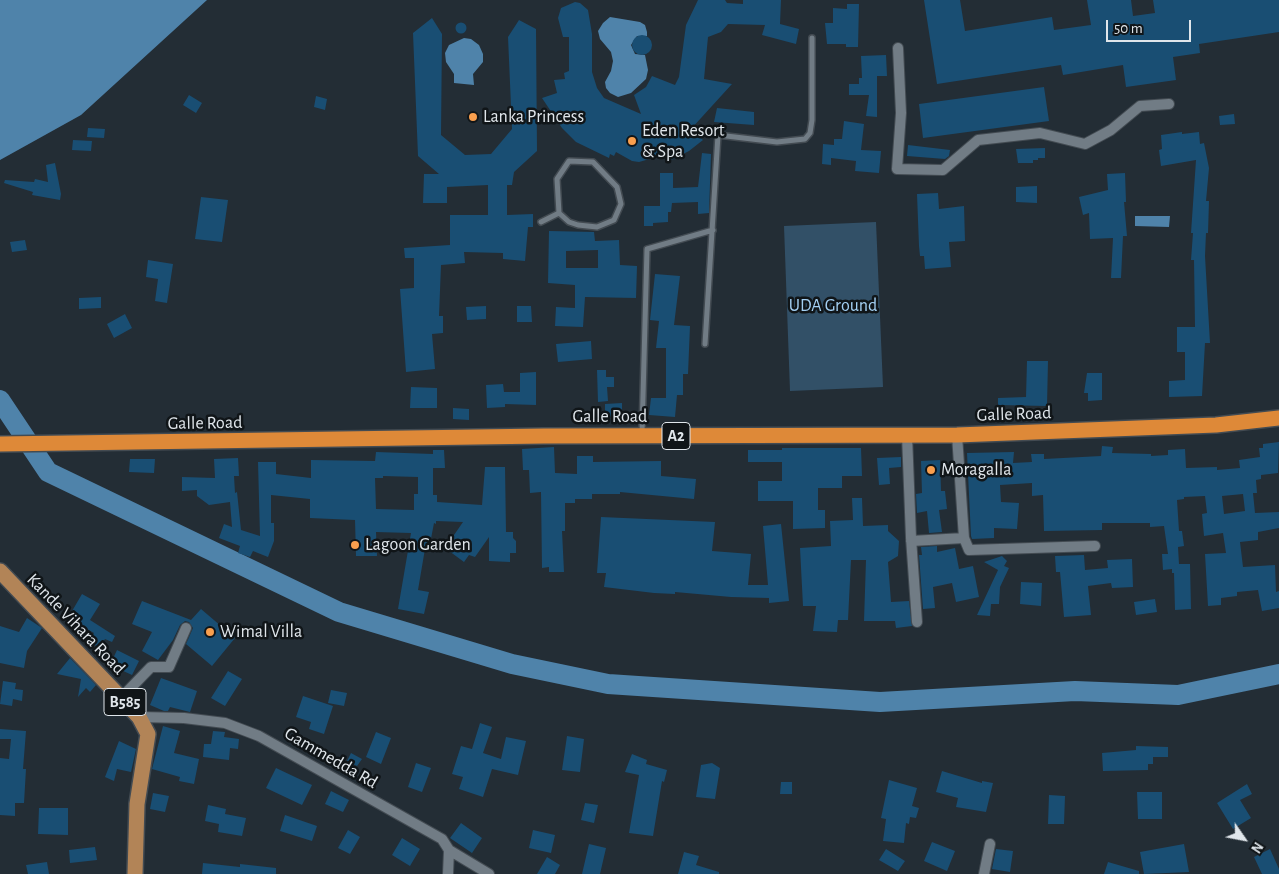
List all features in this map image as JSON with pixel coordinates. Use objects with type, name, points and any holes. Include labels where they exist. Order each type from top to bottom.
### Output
[{"type":"highway","name":"Galle Road","points":[[0,444],[642,436],[957,435],[1216,425],[1279,418]]},
{"type":"main road","name":"Kande Vihara Road","points":[[0,570],[139,716],[148,734],[137,804],[136,874]]},
{"type":"street","points":[[898,48],[901,113],[898,169],[944,170],[978,140],[1040,133],[1085,144],[1111,130],[1140,106],[1169,104]]},
{"type":"street","points":[[907,435],[911,541],[917,622]]},
{"type":"street","points":[[957,435],[964,538],[969,550],[1095,546]]},
{"type":"street","points":[[911,541],[964,538]]},
{"type":"street","points":[[121,698],[151,667],[169,667],[186,628]]},
{"type":"street","name":"Gammedda Rd","points":[[139,716],[184,718],[225,723],[259,736],[442,839],[449,850],[489,874]]},
{"type":"street","points":[[984,874],[990,844]]},
{"type":"street","points":[[448,874],[449,850]]},
{"type":"lane","points":[[705,344],[718,135],[777,142],[797,142],[805,139],[810,133],[812,120],[812,38]]},
{"type":"lane","points":[[569,161],[593,162],[617,188],[621,204],[614,220],[597,227],[578,225],[568,222],[559,213],[557,179],[569,161]]},
{"type":"lane","points":[[541,222],[559,213]]},
{"type":"lane","points":[[642,436],[647,249],[713,230]]},
{"type":"green space","name":"UDA Ground","points":[[876,222],[883,387],[790,391],[784,226]]},
{"type":"shaded area","points":[[0,0],[207,0],[81,115],[0,160]]},
{"type":"shaded area","points":[[610,17],[640,22],[645,25],[647,32],[647,36],[637,36],[631,45],[635,54],[645,55],[648,70],[646,79],[631,93],[618,97],[610,93],[606,88],[605,82],[611,71],[613,61],[611,52],[600,39],[598,31]]},
{"type":"shaded area","points":[[464,38],[471,39],[479,45],[483,54],[483,62],[473,74],[474,85],[454,83],[454,74],[446,62],[445,53],[449,45]]},
{"type":"shaded area","points":[[1135,216],[1170,216],[1169,227],[1135,226]]},
{"type":"building","points":[[698,0],[725,0],[727,3],[743,4],[743,0],[781,0],[780,24],[799,29],[796,44],[762,35],[765,25],[728,24],[721,32],[708,37],[704,79],[732,84],[691,129],[703,140],[689,151],[667,162],[662,148],[653,158],[639,162],[632,161],[616,152],[614,156],[610,154],[609,158],[576,142],[562,128],[542,98],[557,93],[554,80],[565,79],[564,73],[569,71],[569,37],[563,37],[558,18],[561,8],[575,2],[580,3],[588,10],[592,34],[592,72],[597,88],[604,98],[641,114],[634,95],[646,87],[652,76],[675,85],[679,77],[686,25]]},
{"type":"building","points":[[924,0],[960,0],[965,31],[1052,17],[1054,30],[1091,25],[1087,0],[1131,0],[1133,16],[1155,13],[1153,0],[1279,0],[1279,32],[1199,44],[1200,53],[1173,57],[1176,80],[1126,87],[1123,65],[1063,75],[1061,65],[937,84]]},
{"type":"building","points":[[847,4],[859,4],[858,47],[846,47],[846,44],[827,44],[825,23],[833,23],[833,8],[847,9]]},
{"type":"building","points":[[432,18],[442,34],[441,135],[465,155],[491,154],[512,129],[508,37],[519,20],[536,29],[537,151],[514,172],[512,185],[507,185],[507,215],[533,214],[533,227],[528,227],[525,261],[503,259],[503,253],[464,252],[465,263],[441,265],[439,316],[443,316],[443,333],[432,334],[435,369],[406,372],[400,289],[414,288],[414,258],[405,258],[404,248],[450,245],[450,215],[488,215],[488,185],[447,187],[447,203],[423,203],[424,174],[439,174],[418,156],[413,33]]},
{"type":"building","points":[[461,22],[467,28],[461,34],[455,28]]},
{"type":"building","points":[[638,35],[646,35],[652,41],[652,49],[646,55],[638,55],[632,49],[632,41]]},
{"type":"building","points":[[886,55],[887,76],[877,76],[877,117],[866,116],[869,95],[849,95],[849,84],[859,84],[859,78],[862,78],[861,56]]},
{"type":"building","points":[[1044,87],[1049,121],[923,138],[919,104]]},
{"type":"building","points":[[189,95],[202,103],[196,113],[183,105]]},
{"type":"building","points":[[316,96],[327,99],[325,110],[314,107]]},
{"type":"building","points":[[717,108],[754,112],[754,125],[714,122]]},
{"type":"building","points":[[1234,114],[1235,124],[1220,125],[1219,116]]},
{"type":"building","points":[[844,121],[864,124],[861,150],[881,151],[879,173],[855,171],[856,161],[831,158],[831,165],[822,164],[823,144],[834,145],[834,139],[842,139]]},
{"type":"building","points":[[88,128],[105,129],[104,138],[87,137]]},
{"type":"building","points":[[1182,132],[1182,134],[1199,132],[1200,144],[1204,143],[1209,168],[1206,201],[1209,201],[1208,233],[1206,233],[1205,256],[1210,343],[1205,343],[1202,396],[1169,397],[1169,381],[1185,380],[1185,352],[1177,352],[1177,327],[1195,327],[1194,260],[1191,260],[1193,233],[1191,233],[1196,160],[1161,166],[1159,150],[1162,149],[1161,135]]},
{"type":"building","points":[[73,140],[92,141],[91,151],[72,150]]},
{"type":"building","points":[[908,145],[950,150],[949,156],[945,159],[907,156]]},
{"type":"building","points":[[1045,148],[1045,158],[1033,160],[1033,163],[1018,163],[1016,149]]},
{"type":"building","points":[[702,153],[711,154],[709,213],[698,214],[698,202],[672,203],[671,212],[668,212],[668,222],[644,226],[644,206],[660,206],[660,173],[673,173],[673,188],[698,187]]},
{"type":"building","points":[[55,163],[61,194],[60,200],[32,195],[33,192],[4,183],[5,180],[34,182],[35,179],[48,182],[46,165]]},
{"type":"building","points":[[1125,173],[1126,202],[1124,202],[1127,236],[1123,236],[1121,278],[1111,278],[1113,238],[1090,239],[1089,213],[1083,215],[1079,197],[1108,190],[1107,174]]},
{"type":"building","points":[[1037,186],[1037,203],[1016,202],[1016,187]]},
{"type":"building","points":[[938,193],[939,209],[964,206],[965,241],[949,242],[951,267],[925,269],[924,256],[920,256],[917,194]]},
{"type":"building","points":[[201,197],[228,200],[222,242],[195,239]]},
{"type":"building","points":[[549,231],[594,232],[595,241],[619,240],[620,265],[637,266],[636,298],[585,297],[583,327],[555,326],[556,307],[575,308],[575,285],[548,283]],"holes":[[[598,250],[598,268],[566,268],[566,251]]]},
{"type":"building","points":[[25,240],[27,250],[12,252],[10,242]]},
{"type":"building","points":[[148,260],[173,264],[167,303],[155,301],[158,279],[146,277]]},
{"type":"building","points":[[655,274],[680,276],[674,325],[690,326],[688,374],[683,374],[683,395],[677,395],[675,417],[649,415],[651,398],[666,398],[666,348],[656,348],[659,321],[650,320]]},
{"type":"building","points":[[101,297],[101,308],[79,309],[79,298]]},
{"type":"building","points":[[486,306],[486,319],[467,320],[466,307]]},
{"type":"building","points":[[517,306],[531,306],[532,322],[517,322]]},
{"type":"building","points":[[125,314],[132,328],[114,338],[107,324]]},
{"type":"building","points":[[591,341],[592,359],[558,362],[556,344]]},
{"type":"building","points":[[1027,361],[1048,361],[1047,406],[998,405],[998,398],[1026,397]]},
{"type":"building","points":[[597,370],[606,370],[606,377],[614,377],[614,387],[607,387],[608,401],[598,402]]},
{"type":"building","points":[[536,372],[536,405],[505,404],[505,407],[487,408],[486,385],[503,384],[504,392],[520,392],[520,373]]},
{"type":"building","points":[[1087,373],[1102,373],[1102,400],[1088,401],[1088,393],[1084,393]]},
{"type":"building","points":[[411,387],[437,388],[437,408],[410,408]]},
{"type":"building","points":[[622,403],[622,416],[605,417],[605,404]]},
{"type":"building","points":[[453,408],[469,409],[469,420],[453,419]]},
{"type":"building","points":[[1279,442],[1278,473],[1261,475],[1261,479],[1256,480],[1257,493],[1253,493],[1255,513],[1279,512],[1279,528],[1258,532],[1258,540],[1240,542],[1243,567],[1275,565],[1276,592],[1279,591],[1279,608],[1262,611],[1258,590],[1237,592],[1237,596],[1221,598],[1221,605],[1208,606],[1205,554],[1226,553],[1223,533],[1204,536],[1202,514],[1207,513],[1205,496],[1184,497],[1184,499],[1177,500],[1179,531],[1182,531],[1184,546],[1178,547],[1179,564],[1190,564],[1191,609],[1175,610],[1174,573],[1172,573],[1172,569],[1163,570],[1162,554],[1168,554],[1164,526],[1150,527],[1150,523],[1102,523],[1102,530],[1044,531],[1043,495],[1032,496],[1032,483],[1000,485],[1001,502],[1019,503],[1017,529],[994,528],[994,538],[972,539],[971,536],[967,453],[1014,452],[1013,463],[1032,462],[1031,454],[1044,454],[1044,459],[1101,456],[1102,446],[1113,447],[1112,453],[1151,454],[1151,456],[1168,455],[1168,450],[1185,449],[1186,468],[1217,467],[1217,470],[1240,468],[1239,460],[1260,457],[1259,448],[1263,448],[1263,444]],"holes":[[[1243,494],[1245,511],[1224,514],[1222,496]]]},
{"type":"building","points":[[554,447],[555,473],[577,474],[577,456],[593,456],[593,462],[661,461],[661,476],[696,479],[694,499],[620,492],[620,494],[592,494],[592,499],[575,499],[575,503],[565,503],[565,531],[562,531],[564,572],[549,572],[549,567],[542,568],[541,492],[530,493],[529,470],[523,470],[522,449]]},
{"type":"building","points":[[782,448],[861,448],[862,476],[842,476],[842,488],[818,488],[818,510],[825,510],[825,528],[793,529],[793,501],[758,501],[758,481],[782,481],[782,462],[748,462],[748,450],[782,450]]},
{"type":"building","points":[[433,450],[444,450],[445,468],[433,468],[433,495],[437,495],[437,502],[482,505],[485,467],[505,467],[506,532],[513,532],[513,538],[516,541],[516,553],[510,553],[510,562],[489,561],[489,537],[475,557],[469,555],[464,562],[445,548],[463,522],[436,521],[430,544],[426,543],[418,590],[429,592],[424,614],[398,609],[411,533],[376,532],[377,556],[356,556],[355,520],[310,518],[310,499],[271,495],[271,523],[274,523],[274,541],[268,557],[253,551],[250,557],[238,553],[240,546],[219,538],[224,524],[232,527],[230,502],[209,505],[197,496],[197,490],[182,491],[182,477],[215,478],[214,459],[238,458],[239,476],[234,476],[241,530],[260,536],[258,462],[276,462],[276,474],[311,478],[311,460],[375,461],[376,452],[433,454]],"holes":[[[383,476],[418,477],[418,494],[414,494],[414,510],[376,509],[375,478],[383,478]]]},
{"type":"building","points":[[901,457],[901,467],[889,468],[890,484],[879,485],[877,458]]},
{"type":"building","points":[[130,459],[155,459],[154,473],[129,472]]},
{"type":"building","points":[[940,460],[941,491],[945,491],[947,509],[939,510],[942,532],[929,533],[927,511],[917,513],[916,494],[922,493],[921,461]]},
{"type":"building","points":[[852,498],[862,498],[863,526],[888,525],[888,531],[899,541],[898,556],[888,562],[891,602],[909,601],[912,626],[896,628],[895,621],[864,621],[866,560],[851,560],[848,620],[838,620],[837,632],[813,631],[816,606],[803,606],[800,548],[831,546],[830,521],[853,520]]},
{"type":"building","points":[[601,517],[715,522],[712,551],[751,554],[748,585],[768,585],[763,526],[781,524],[789,601],[769,603],[769,598],[675,592],[675,594],[654,593],[604,587],[606,573],[597,573]]},
{"type":"building","points":[[937,546],[937,552],[955,548],[959,569],[973,566],[979,597],[956,602],[952,583],[933,587],[935,608],[923,609],[919,555],[922,555],[921,547]]},
{"type":"building","points":[[1084,555],[1085,570],[1108,568],[1107,560],[1132,559],[1133,587],[1112,588],[1111,583],[1088,586],[1091,615],[1064,617],[1060,572],[1056,572],[1055,556]]},
{"type":"building","points":[[1002,556],[1007,561],[1004,566],[1009,568],[1000,587],[999,604],[991,604],[990,616],[977,615],[998,570],[984,562]]},
{"type":"building","points":[[1021,582],[1042,583],[1041,606],[1020,604]]},
{"type":"building","points":[[82,594],[100,604],[90,620],[115,636],[112,642],[105,639],[99,648],[89,641],[94,633],[68,618]]},
{"type":"building","points":[[1155,599],[1157,612],[1136,615],[1134,602]]},
{"type":"building","points":[[142,601],[191,620],[201,609],[235,638],[212,666],[186,644],[193,628],[189,622],[185,621],[180,625],[173,640],[158,660],[142,651],[152,632],[132,624]]},
{"type":"building","points":[[27,618],[42,628],[27,651],[24,668],[0,663],[0,626],[19,632]]},
{"type":"building","points":[[117,650],[139,661],[132,675],[110,665]]},
{"type":"building","points":[[70,658],[96,685],[90,692],[86,688],[78,697],[81,679],[57,674]]},
{"type":"building","points":[[228,671],[242,679],[225,706],[211,698]]},
{"type":"building","points":[[161,678],[197,691],[190,712],[170,707],[168,711],[164,711],[150,705]]},
{"type":"building","points":[[3,681],[16,683],[15,689],[23,690],[22,701],[13,699],[12,706],[0,704]]},
{"type":"building","points":[[331,690],[347,693],[344,706],[328,703]]},
{"type":"building","points":[[303,696],[333,706],[324,734],[309,729],[311,722],[296,717]]},
{"type":"building","points":[[480,723],[492,727],[483,753],[501,759],[506,737],[526,741],[518,775],[492,769],[483,797],[459,789],[463,777],[452,774],[461,746],[472,749]]},
{"type":"building","points":[[163,726],[180,731],[174,753],[199,759],[194,784],[179,781],[180,777],[152,769]]},
{"type":"building","points":[[0,729],[26,731],[23,769],[26,769],[24,803],[15,803],[15,816],[0,815],[0,758],[9,759],[11,739],[0,739]]},
{"type":"building","points":[[213,731],[225,732],[224,737],[239,739],[238,749],[230,748],[229,760],[203,757],[204,744],[211,744]]},
{"type":"building","points":[[376,732],[391,738],[381,764],[366,757]]},
{"type":"building","points":[[567,736],[584,739],[580,772],[562,770]]},
{"type":"building","points":[[119,741],[136,749],[131,772],[117,769],[114,781],[105,777]]},
{"type":"building","points":[[1136,746],[1168,747],[1168,757],[1153,757],[1153,764],[1148,764],[1148,770],[1103,771],[1102,753],[1136,750]]},
{"type":"building","points":[[351,753],[362,759],[357,766],[347,761]]},
{"type":"building","points":[[632,754],[647,760],[646,764],[667,770],[664,782],[662,781],[653,836],[629,833],[639,775],[625,772]]},
{"type":"building","points":[[416,763],[431,768],[422,792],[408,787]]},
{"type":"building","points":[[712,763],[720,768],[715,799],[696,797],[701,765]]},
{"type":"building","points":[[276,768],[312,785],[302,805],[266,788]]},
{"type":"building","points":[[942,771],[982,783],[982,781],[993,783],[986,812],[956,807],[958,798],[936,792]]},
{"type":"building","points":[[889,780],[917,788],[912,806],[919,808],[916,818],[910,817],[909,824],[906,823],[904,843],[883,841],[886,819],[881,818]]},
{"type":"building","points":[[781,782],[792,782],[792,794],[780,794]]},
{"type":"building","points":[[1247,784],[1252,794],[1240,800],[1251,818],[1233,829],[1217,803]]},
{"type":"building","points":[[331,791],[349,800],[343,812],[325,804]]},
{"type":"building","points":[[1137,792],[1162,792],[1162,819],[1138,819]]},
{"type":"building","points":[[153,793],[169,796],[165,812],[150,809]]},
{"type":"building","points":[[1049,795],[1065,796],[1064,824],[1048,824]]},
{"type":"building","points":[[585,803],[598,805],[594,823],[581,820]]},
{"type":"building","points":[[208,805],[226,809],[225,814],[246,818],[242,836],[218,832],[219,824],[205,821]]},
{"type":"building","points":[[39,808],[68,808],[68,835],[38,834]]},
{"type":"building","points":[[285,815],[317,826],[312,841],[280,831]]},
{"type":"building","points":[[461,823],[482,838],[472,853],[450,838]]},
{"type":"building","points":[[348,830],[360,837],[350,854],[338,848]]},
{"type":"building","points":[[533,830],[555,835],[551,853],[529,848]]},
{"type":"building","points":[[402,838],[420,849],[410,866],[392,855]]},
{"type":"building","points":[[932,842],[955,851],[947,871],[924,861]]},
{"type":"building","points":[[589,844],[606,848],[600,874],[582,874]]},
{"type":"building","points":[[1184,844],[1189,872],[1144,874],[1140,852]]},
{"type":"building","points":[[95,847],[97,860],[70,863],[69,850]]},
{"type":"building","points":[[886,849],[905,861],[898,871],[879,860]]},
{"type":"building","points":[[996,849],[1013,851],[1010,872],[992,869]]},
{"type":"building","points":[[1270,849],[1279,869],[1279,874],[1262,874],[1254,857]]},
{"type":"building","points":[[684,852],[699,856],[696,865],[719,872],[719,874],[678,874]]},
{"type":"building","points":[[547,857],[560,865],[555,874],[537,874]]},
{"type":"building","points":[[47,862],[49,874],[28,874],[26,865]]},
{"type":"building","points":[[1108,862],[1139,871],[1139,874],[1104,874]]},
{"type":"building","points":[[203,863],[240,867],[240,864],[276,868],[276,874],[202,874]]},
{"type":"waterway","points":[[0,400],[48,472],[339,612],[512,664],[608,684],[880,702],[1075,691],[1178,695],[1279,674]]},
{"type":"place","name":"Lanka Princess","points":[[473,117]]},
{"type":"place","name":"Eden Resort & Spa","points":[[632,141]]},
{"type":"place","name":"Moragalla","points":[[931,470]]},
{"type":"place","name":"Lagoon Garden","points":[[355,545]]},
{"type":"place","name":"Wimal Villa","points":[[210,632]]}]
